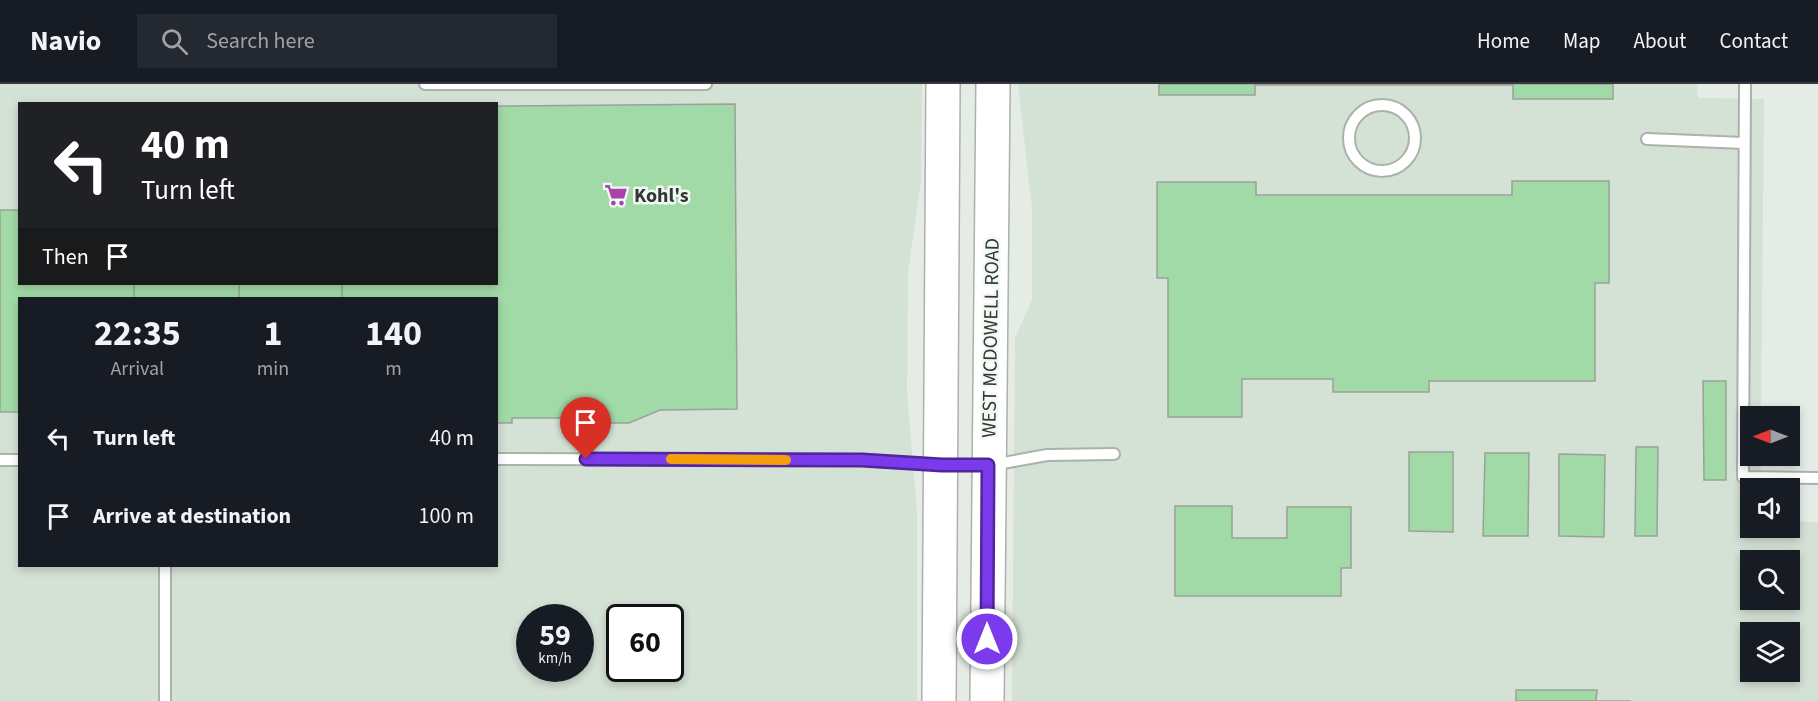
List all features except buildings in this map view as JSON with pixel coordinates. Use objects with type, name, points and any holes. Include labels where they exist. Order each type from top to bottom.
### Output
[{"type":"main road","points":[[939,701],[943,84]]},
{"type":"main road","name":"WEST MCDOWELL ROAD","points":[[987,701],[993,84]]},
{"type":"main road","points":[[942,465],[988,465]]},
{"type":"lane","points":[[425,84],[705,84]]},
{"type":"lane","points":[[1745,84],[1743,477],[1818,478]]},
{"type":"lane","points":[[1378,105],[1389,105],[1407,116],[1413,125],[1414,146],[1410,157],[1402,165],[1392,170],[1370,169],[1360,163],[1353,154],[1349,143],[1349,133],[1359,114],[1378,105]]},
{"type":"lane","points":[[1647,139],[1744,143]]},
{"type":"lane","points":[[988,465],[1047,455],[1114,454]]},
{"type":"lane","points":[[498,459],[862,460],[942,465]]},
{"type":"lane","points":[[0,460],[18,460]]},
{"type":"lane","points":[[165,567],[165,701]]},
{"type":"shaded area","points":[[0,84],[922,84],[921,180],[908,273],[907,392],[917,513],[917,701],[0,701]]},
{"type":"shaded area","points":[[1018,84],[1697,84],[1698,98],[1764,99],[1761,406],[1740,406],[1740,466],[1761,466],[1760,478],[1740,478],[1740,538],[1800,538],[1800,521],[1818,522],[1818,701],[1012,701],[1015,338],[1032,300],[1032,208]]},
{"type":"slow traffic","points":[[671,459],[786,460]]},
{"type":"place","name":"Kohl's","points":[[616,195]]},
{"type":"route","points":[[586,459],[862,460],[942,465],[988,465],[987,639]]}]
